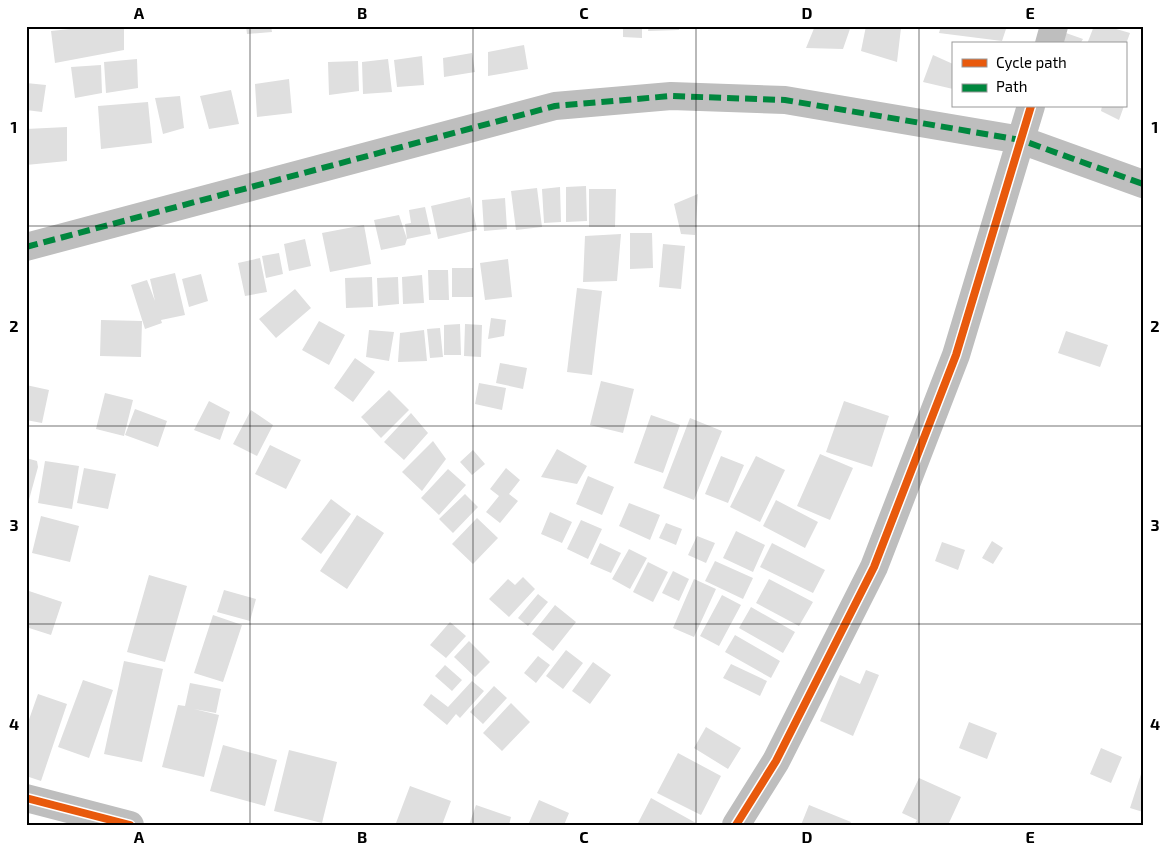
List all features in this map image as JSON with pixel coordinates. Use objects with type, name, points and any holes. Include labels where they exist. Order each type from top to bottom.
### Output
[{"type":"street","points":[[1050,42],[1054,26]]},
{"type":"street","points":[[26,247],[555,106],[671,96],[786,100],[1021,140],[1143,184]]},
{"type":"street","points":[[736,825],[776,761],[874,566],[956,355],[1030,108]]},
{"type":"street","points":[[26,798],[130,825]]},
{"type":"building","points":[[97,26],[124,26],[124,50],[55,63],[51,31]]},
{"type":"building","points":[[246,26],[271,26],[272,32],[247,34]]},
{"type":"building","points":[[623,26],[642,26],[642,38],[623,37]]},
{"type":"building","points":[[649,26],[680,26],[679,30],[648,31]]},
{"type":"building","points":[[815,26],[851,26],[843,49],[806,48]]},
{"type":"building","points":[[866,26],[901,28],[897,62],[861,51]]},
{"type":"building","points":[[941,26],[1007,26],[1002,41],[939,33]]},
{"type":"building","points":[[1094,26],[1106,26],[1130,33],[1126,44],[1126,42],[1088,42]]},
{"type":"building","points":[[1066,33],[1083,39],[1081,42],[1063,42]]},
{"type":"building","points":[[524,45],[528,69],[488,76],[488,52]]},
{"type":"building","points":[[472,53],[475,72],[444,77],[443,58]]},
{"type":"building","points":[[933,55],[952,64],[952,89],[923,82]]},
{"type":"building","points":[[422,56],[424,85],[397,87],[394,60]]},
{"type":"building","points":[[137,59],[138,88],[106,93],[104,62]]},
{"type":"building","points":[[388,59],[392,92],[363,94],[362,62]]},
{"type":"building","points":[[358,61],[359,91],[329,95],[328,62]]},
{"type":"building","points":[[101,65],[102,93],[75,98],[71,67]]},
{"type":"building","points":[[289,79],[292,113],[257,117],[255,84]]},
{"type":"building","points":[[26,83],[46,85],[42,112],[26,110]]},
{"type":"building","points":[[231,90],[239,124],[209,129],[200,96]]},
{"type":"building","points":[[180,96],[184,128],[163,134],[155,98]]},
{"type":"building","points":[[148,102],[152,143],[101,149],[98,106]]},
{"type":"building","points":[[1102,108],[1123,108],[1119,120],[1101,111]]},
{"type":"building","points":[[67,127],[67,161],[26,165],[26,129]]},
{"type":"building","points":[[586,186],[587,221],[566,222],[566,187]]},
{"type":"building","points":[[560,187],[561,222],[544,223],[542,189]]},
{"type":"building","points":[[537,188],[542,227],[516,230],[511,191]]},
{"type":"building","points":[[589,189],[616,189],[615,227],[589,227]]},
{"type":"building","points":[[698,194],[695,235],[681,234],[674,204]]},
{"type":"building","points":[[470,197],[477,230],[438,239],[431,206]]},
{"type":"building","points":[[505,198],[507,229],[484,231],[482,200]]},
{"type":"building","points":[[425,207],[431,234],[407,239],[405,224],[411,223],[409,210]]},
{"type":"building","points":[[399,215],[407,239],[405,245],[381,250],[374,220]]},
{"type":"building","points":[[364,225],[371,264],[330,272],[322,233]]},
{"type":"building","points":[[630,233],[652,233],[653,268],[630,269]]},
{"type":"building","points":[[621,234],[617,281],[583,282],[585,236]]},
{"type":"building","points":[[305,239],[311,266],[289,271],[284,244]]},
{"type":"building","points":[[663,244],[685,246],[681,289],[659,287]]},
{"type":"building","points":[[279,253],[283,274],[266,278],[262,256]]},
{"type":"building","points":[[260,258],[267,292],[245,296],[238,263]]},
{"type":"building","points":[[508,259],[512,297],[485,300],[480,263]]},
{"type":"building","points":[[452,268],[473,268],[473,297],[452,297]]},
{"type":"building","points":[[428,270],[448,270],[449,300],[429,300]]},
{"type":"building","points":[[175,273],[185,315],[161,320],[162,323],[145,329],[131,285],[147,280],[155,301],[150,279]]},
{"type":"building","points":[[201,274],[208,301],[189,307],[182,279]]},
{"type":"building","points":[[422,275],[424,303],[403,304],[402,277]]},
{"type":"building","points":[[372,277],[373,307],[346,308],[345,278]]},
{"type":"building","points":[[398,277],[399,304],[378,306],[377,278]]},
{"type":"building","points":[[577,288],[602,291],[592,375],[567,372]]},
{"type":"building","points":[[295,289],[311,308],[276,338],[259,319]]},
{"type":"building","points":[[491,318],[506,320],[504,336],[488,339]]},
{"type":"building","points":[[101,320],[142,321],[141,357],[100,356]]},
{"type":"building","points":[[319,321],[345,335],[329,365],[302,350]]},
{"type":"building","points":[[460,324],[461,355],[444,355],[444,325]]},
{"type":"building","points":[[465,324],[482,325],[481,357],[464,356]]},
{"type":"building","points":[[440,328],[443,357],[430,358],[427,329]]},
{"type":"building","points":[[369,330],[394,332],[389,361],[366,357]]},
{"type":"building","points":[[424,330],[427,361],[398,362],[400,333]]},
{"type":"building","points":[[1066,331],[1108,345],[1100,367],[1058,353]]},
{"type":"building","points":[[355,358],[375,372],[353,402],[334,388]]},
{"type":"building","points":[[500,363],[527,368],[523,389],[496,383]]},
{"type":"building","points":[[601,381],[634,389],[623,433],[590,425]]},
{"type":"building","points":[[479,383],[506,388],[502,410],[475,404]]},
{"type":"building","points":[[26,385],[49,390],[42,423],[26,420]]},
{"type":"building","points":[[389,390],[409,410],[381,438],[361,417]]},
{"type":"building","points":[[105,393],[133,400],[124,436],[96,429]]},
{"type":"building","points":[[209,401],[230,412],[220,440],[194,430]]},
{"type":"building","points":[[844,401],[889,416],[872,467],[826,452]]},
{"type":"building","points":[[135,409],[167,421],[158,447],[125,435]]},
{"type":"building","points":[[251,410],[273,425],[257,456],[233,444]]},
{"type":"building","points":[[411,413],[428,433],[404,460],[384,442]]},
{"type":"building","points":[[651,415],[680,425],[663,473],[634,463]]},
{"type":"building","points":[[690,418],[722,431],[694,500],[663,488]]},
{"type":"building","points":[[433,441],[446,459],[422,491],[402,472]]},
{"type":"building","points":[[270,445],[301,460],[286,489],[255,474]]},
{"type":"building","points":[[557,449],[587,466],[577,484],[541,477]]},
{"type":"building","points":[[473,450],[485,464],[472,475],[460,462]]},
{"type":"building","points":[[820,454],[853,468],[830,520],[797,506]]},
{"type":"building","points":[[721,456],[744,465],[728,503],[705,494]]},
{"type":"building","points":[[756,456],[785,470],[760,522],[730,507]]},
{"type":"building","points":[[26,458],[37,461],[38,467],[27,507]]},
{"type":"building","points":[[45,461],[79,466],[72,509],[38,503]]},
{"type":"building","points":[[84,468],[116,474],[108,509],[77,503]]},
{"type":"building","points":[[506,468],[520,480],[509,494],[518,501],[500,523],[486,512],[499,496],[490,489]]},
{"type":"building","points":[[448,469],[466,485],[439,515],[421,498]]},
{"type":"building","points":[[588,476],[614,487],[602,515],[576,504]]},
{"type":"building","points":[[465,494],[478,507],[453,533],[439,519]]},
{"type":"building","points":[[331,499],[351,514],[321,554],[301,539]]},
{"type":"building","points":[[776,500],[818,522],[805,548],[763,526]]},
{"type":"building","points":[[629,503],[660,515],[650,540],[619,526]]},
{"type":"building","points":[[550,512],[572,522],[562,543],[541,534]]},
{"type":"building","points":[[357,515],[384,533],[347,589],[320,571]]},
{"type":"building","points":[[41,516],[79,526],[70,562],[32,553]]},
{"type":"building","points":[[477,518],[498,538],[473,564],[452,544]]},
{"type":"building","points":[[581,520],[602,529],[588,559],[567,549]]},
{"type":"building","points":[[666,523],[682,529],[676,545],[659,538]]},
{"type":"building","points":[[736,531],[765,545],[753,572],[723,558]]},
{"type":"building","points":[[697,536],[715,543],[706,563],[688,555]]},
{"type":"building","points":[[992,541],[1003,548],[993,564],[982,558]]},
{"type":"building","points":[[942,542],[965,550],[958,570],[935,561]]},
{"type":"building","points":[[600,543],[621,553],[611,573],[590,564]]},
{"type":"building","points":[[772,543],[825,570],[813,593],[760,567]]},
{"type":"building","points":[[629,549],[647,558],[630,589],[612,579]]},
{"type":"building","points":[[715,561],[753,578],[743,599],[705,581]]},
{"type":"building","points":[[648,562],[668,572],[653,602],[633,592]]},
{"type":"building","points":[[673,571],[689,579],[679,601],[662,593]]},
{"type":"building","points":[[149,575],[187,586],[165,662],[127,652]]},
{"type":"building","points":[[523,577],[535,589],[509,617],[489,599],[508,579],[515,585]]},
{"type":"building","points":[[694,579],[716,589],[694,637],[673,628]]},
{"type":"building","points":[[769,579],[813,602],[799,626],[756,603]]},
{"type":"building","points":[[26,590],[62,602],[51,635],[26,627]]},
{"type":"building","points":[[224,590],[256,599],[250,621],[217,612]]},
{"type":"building","points":[[538,594],[548,602],[528,626],[518,618]]},
{"type":"building","points":[[722,595],[741,605],[719,646],[700,636]]},
{"type":"building","points":[[555,605],[576,622],[553,651],[532,634]]},
{"type":"building","points":[[751,607],[795,632],[783,653],[739,628]]},
{"type":"building","points":[[213,615],[242,625],[223,682],[194,673]]},
{"type":"building","points":[[450,622],[466,636],[446,658],[430,645]]},
{"type":"building","points":[[735,635],[780,661],[771,678],[725,652]]},
{"type":"building","points":[[469,641],[490,662],[475,677],[454,657]]},
{"type":"building","points":[[566,650],[583,663],[563,689],[546,676]]},
{"type":"building","points":[[538,656],[550,665],[536,683],[524,673]]},
{"type":"building","points":[[124,661],[163,669],[142,762],[104,754]]},
{"type":"building","points":[[593,662],[611,675],[590,704],[572,691]]},
{"type":"building","points":[[731,664],[767,681],[760,696],[723,678]]},
{"type":"building","points":[[445,665],[462,680],[452,691],[435,676]]},
{"type":"building","points":[[866,670],[879,675],[853,736],[820,721],[840,675],[860,684]]},
{"type":"building","points":[[83,680],[113,690],[89,758],[58,747]]},
{"type":"building","points":[[472,681],[484,691],[460,718],[456,714],[447,725],[423,705],[431,694],[448,707]]},
{"type":"building","points":[[190,683],[221,689],[216,713],[194,709],[219,715],[204,777],[162,767],[178,705],[185,706]]},
{"type":"building","points":[[494,686],[507,698],[483,724],[470,712]]},
{"type":"building","points":[[38,694],[67,704],[41,781],[26,776],[26,728]]},
{"type":"building","points":[[511,703],[530,722],[502,751],[483,733]]},
{"type":"building","points":[[969,722],[997,733],[987,759],[959,748]]},
{"type":"building","points":[[706,727],[741,748],[728,769],[694,748]]},
{"type":"building","points":[[223,745],[277,760],[265,806],[210,791]]},
{"type":"building","points":[[1101,748],[1122,757],[1111,783],[1090,774]]},
{"type":"building","points":[[289,750],[337,762],[322,823],[274,811]]},
{"type":"building","points":[[678,753],[721,776],[701,815],[657,793]]},
{"type":"building","points":[[1143,768],[1143,812],[1130,808]]},
{"type":"building","points":[[919,778],[961,797],[948,825],[914,825],[917,820],[902,813]]},
{"type":"building","points":[[410,786],[451,801],[442,825],[402,825],[396,823]]},
{"type":"building","points":[[651,798],[696,823],[695,825],[637,825]]},
{"type":"building","points":[[539,800],[569,813],[564,825],[528,825]]},
{"type":"building","points":[[476,805],[511,817],[509,825],[469,825]]},
{"type":"building","points":[[809,805],[851,822],[850,825],[801,825]]},
{"type":"marked path","points":[[26,247],[555,106],[671,96],[785,100],[1021,140],[1143,184]]},
{"type":"cycle path","points":[[736,825],[776,761],[874,567],[956,355],[1030,108]]},
{"type":"cycle path","points":[[26,798],[130,825]]}]
